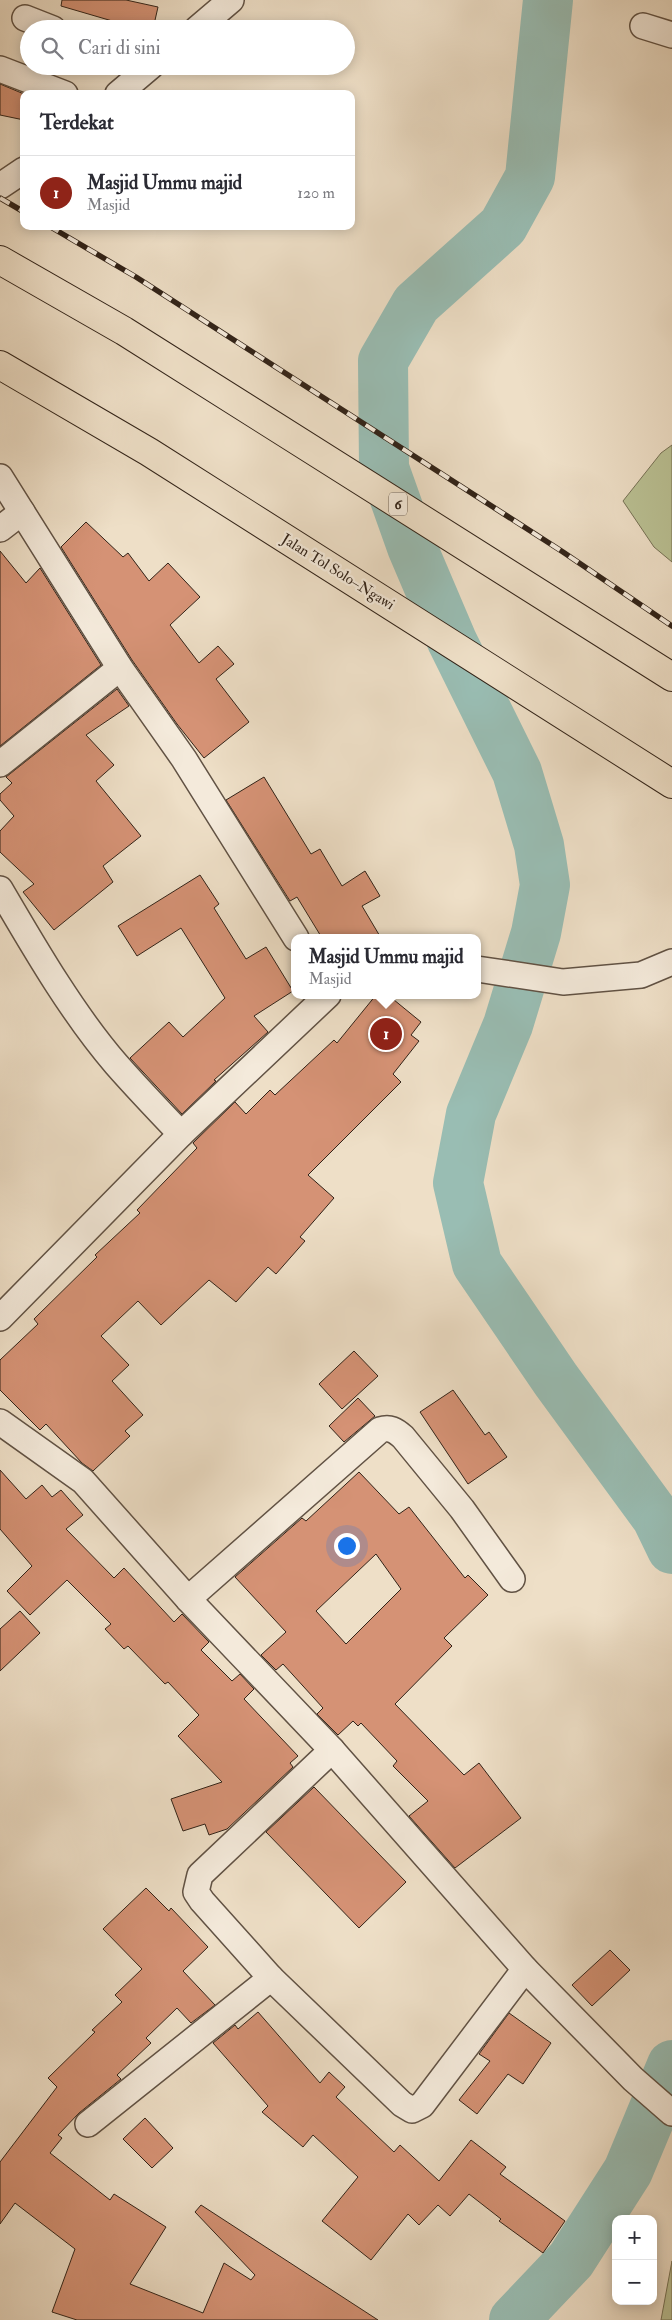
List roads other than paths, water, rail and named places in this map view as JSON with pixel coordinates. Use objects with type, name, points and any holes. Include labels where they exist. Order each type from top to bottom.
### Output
[{"type":"highway","name":"6","points":[[0,260],[124,331],[672,677]]},
{"type":"highway","name":"Jalan Tol Solo–Ngawi","points":[[0,365],[149,452],[672,784]]},
{"type":"street","points":[[207,20],[231,0]]},
{"type":"street","points":[[25,18],[30,20]]},
{"type":"street","points":[[643,26],[672,35]]},
{"type":"street","points":[[0,69],[55,90]]},
{"type":"street","points":[[123,90],[140,75]]},
{"type":"street","points":[[0,186],[20,173]]},
{"type":"street","points":[[0,477],[120,668],[184,759],[293,934]]},
{"type":"street","points":[[0,529],[22,512]]},
{"type":"street","points":[[0,764],[120,668]]},
{"type":"street","points":[[0,889],[49,970],[115,1063],[181,1134]]},
{"type":"street","points":[[481,970],[563,982],[641,975],[672,962]]},
{"type":"street","points":[[0,1318],[181,1134],[324,999]]},
{"type":"street","points":[[0,1422],[82,1480],[188,1599],[332,1750],[525,1969],[634,2078],[672,2113]]},
{"type":"street","points":[[188,1599],[380,1430],[386,1428],[391,1428],[403,1437],[462,1509],[512,1579]]},
{"type":"street","points":[[332,1750],[200,1875],[196,1884],[196,1892],[202,1901],[272,1978],[402,2104],[412,2110],[422,2105],[525,1969]]},
{"type":"street","points":[[88,2124],[272,1978]]},
{"type":"waterway","points":[[548,0],[530,177],[503,226],[416,304],[383,361],[384,468],[412,547],[452,641],[517,772],[539,845],[545,885],[536,933],[508,1025],[471,1114],[458,1183],[477,1264],[556,1380],[657,1518],[672,1549]]},
{"type":"waterway","points":[[514,2320],[571,2260],[628,2171],[672,2065]]},
{"type":"railway","points":[[0,198],[20,210]]},
{"type":"railway","points":[[56,230],[136,277],[563,552],[672,626]]},
{"type":"place","name":"Masjid Ummu majid","points":[[386,1034]]}]
